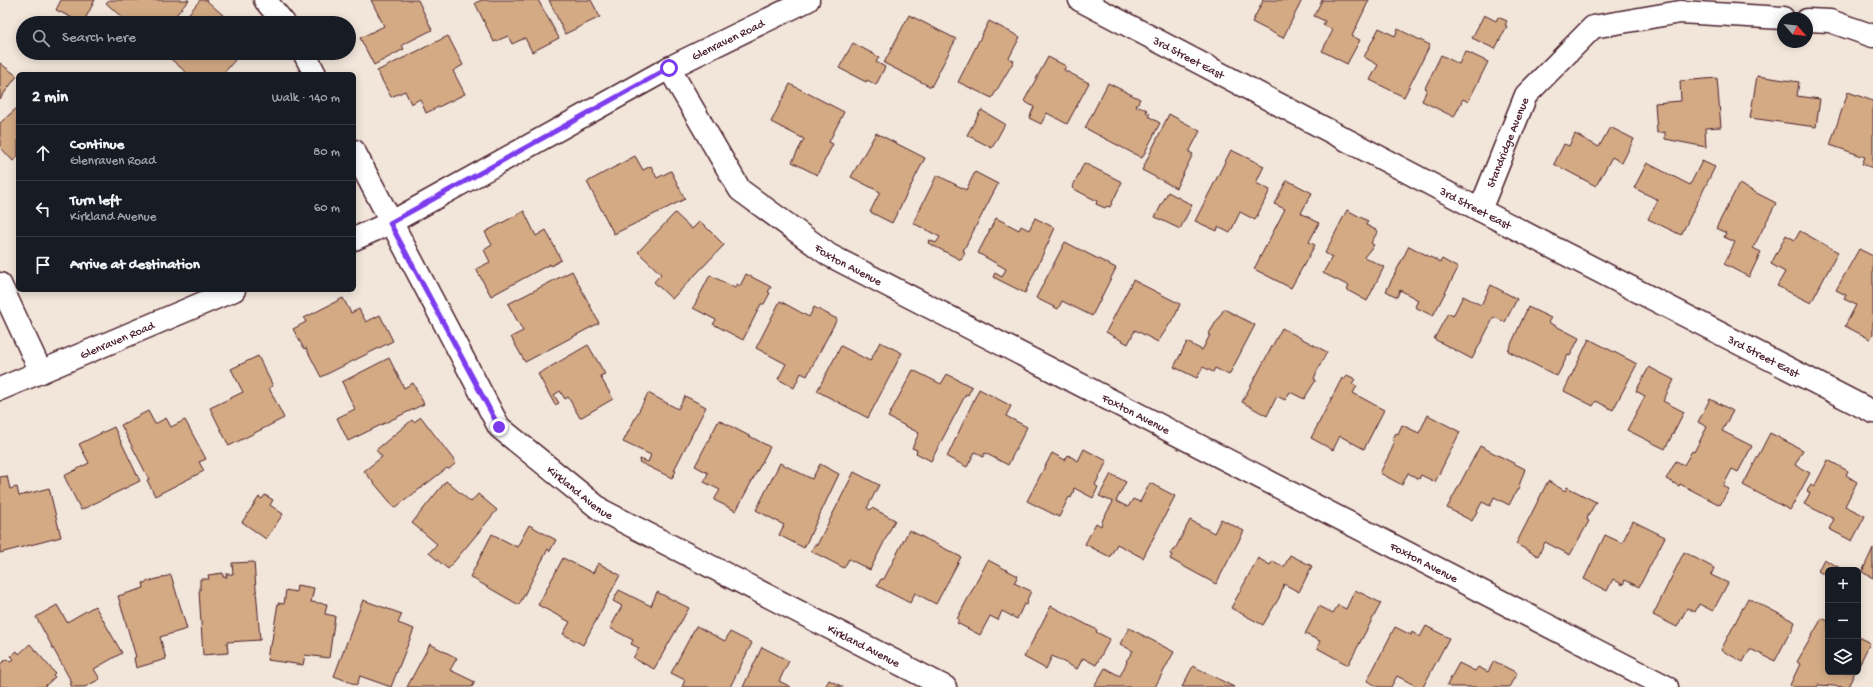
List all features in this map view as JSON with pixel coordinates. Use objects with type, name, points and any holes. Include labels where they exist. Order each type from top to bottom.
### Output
[{"type":"street","points":[[266,0],[279,16]]},
{"type":"street","name":"Glenraven Road","points":[[356,238],[390,223],[669,68],[808,0]]},
{"type":"street","name":"3rd Street East","points":[[1080,0],[1480,210],[1873,412]]},
{"type":"street","name":"Standridge Avenue","points":[[1480,210],[1526,95],[1593,27],[1680,12],[1777,18]]},
{"type":"street","points":[[1813,20],[1830,21],[1873,36]]},
{"type":"street","points":[[308,60],[314,72]]},
{"type":"street","name":"Foxton Avenue","points":[[669,68],[740,190],[829,255],[1667,687]]},
{"type":"street","name":"Kirkland Avenue","points":[[356,155],[390,223],[499,427],[601,510],[945,687]]},
{"type":"street","points":[[0,284],[41,372]]},
{"type":"street","name":"Glenraven Road","points":[[0,389],[229,292]]},
{"type":"building","points":[[61,0],[95,0],[87,16],[68,16],[56,10]]},
{"type":"building","points":[[109,0],[189,0],[175,16],[120,16],[106,3]]},
{"type":"building","points":[[200,0],[206,0],[224,16],[187,16]]},
{"type":"building","points":[[371,0],[418,0],[432,30],[402,45],[404,49],[374,65],[360,38],[384,26]]},
{"type":"building","points":[[482,0],[538,0],[559,38],[532,52],[525,38],[512,44],[508,36],[494,42],[475,3]]},
{"type":"building","points":[[549,0],[591,0],[600,17],[565,34]]},
{"type":"building","points":[[1262,0],[1302,0],[1283,38],[1252,22],[1263,1]]},
{"type":"building","points":[[1322,0],[1369,0],[1352,36],[1360,40],[1347,64],[1322,51],[1333,30],[1323,25],[1325,21],[1314,16]]},
{"type":"building","points":[[909,15],[956,39],[931,87],[884,63]]},
{"type":"building","points":[[1484,15],[1496,21],[1498,17],[1507,21],[1505,25],[1507,26],[1495,49],[1472,38]]},
{"type":"building","points":[[989,21],[1020,37],[1009,58],[1014,61],[992,98],[958,82]]},
{"type":"building","points":[[1379,28],[1395,36],[1398,29],[1430,45],[1404,97],[1370,80],[1378,65],[1364,57]]},
{"type":"building","points":[[448,36],[463,65],[453,71],[465,94],[426,113],[420,99],[411,104],[405,91],[391,97],[377,71]]},
{"type":"building","points":[[853,43],[879,57],[876,62],[885,67],[876,85],[867,80],[866,82],[839,68]]},
{"type":"building","points":[[1465,51],[1488,62],[1468,102],[1463,99],[1454,117],[1422,101],[1427,89],[1425,88],[1441,55],[1459,64]]},
{"type":"building","points":[[1048,57],[1066,66],[1064,70],[1089,83],[1067,124],[1047,113],[1041,124],[1029,118],[1034,107],[1024,101]]},
{"type":"building","points":[[172,60],[235,60],[225,72],[186,72]]},
{"type":"building","points":[[0,63],[16,75],[16,77],[0,99]]},
{"type":"building","points":[[1757,76],[1799,82],[1797,96],[1820,99],[1816,127],[1750,118]]},
{"type":"building","points":[[1717,78],[1721,127],[1705,128],[1706,147],[1665,139],[1665,132],[1657,133],[1655,103],[1681,101],[1680,81]]},
{"type":"building","points":[[1108,83],[1140,99],[1136,107],[1138,108],[1139,106],[1147,110],[1146,112],[1150,114],[1148,116],[1160,123],[1142,158],[1085,128]]},
{"type":"building","points":[[790,84],[844,112],[829,142],[833,144],[817,175],[792,162],[804,139],[771,122]]},
{"type":"building","points":[[1848,92],[1873,101],[1873,168],[1862,164],[1865,157],[1830,145]]},
{"type":"building","points":[[16,109],[16,159],[13,161],[0,147],[0,123]]},
{"type":"building","points":[[981,110],[1005,124],[992,148],[967,135]]},
{"type":"building","points":[[1169,114],[1200,131],[1189,152],[1193,154],[1176,188],[1142,170]]},
{"type":"building","points":[[1610,127],[1634,139],[1622,163],[1612,157],[1596,186],[1554,164],[1564,144],[1569,146],[1575,134],[1599,147]]},
{"type":"building","points":[[876,133],[925,158],[892,223],[870,212],[880,192],[851,177]]},
{"type":"building","points":[[1231,150],[1264,166],[1256,183],[1270,190],[1255,220],[1240,212],[1230,233],[1218,227],[1217,231],[1195,221]]},
{"type":"building","points":[[635,156],[643,170],[651,166],[657,178],[671,171],[685,199],[614,234],[587,182]]},
{"type":"building","points":[[1702,161],[1715,167],[1681,235],[1648,219],[1658,200],[1634,188],[1647,163],[1690,185]]},
{"type":"building","points":[[1084,163],[1122,182],[1110,207],[1107,206],[1105,208],[1096,204],[1097,201],[1072,188]]},
{"type":"building","points":[[975,172],[998,184],[963,251],[965,252],[961,260],[928,243],[929,240],[936,243],[940,237],[913,223],[937,175],[966,190]]},
{"type":"building","points":[[1287,180],[1312,193],[1301,213],[1319,223],[1309,242],[1315,245],[1291,288],[1254,269],[1285,209],[1274,204]]},
{"type":"building","points":[[1739,184],[1776,203],[1753,248],[1761,252],[1749,277],[1724,264],[1735,242],[1724,237],[1726,233],[1716,228]]},
{"type":"building","points":[[1168,192],[1192,205],[1180,229],[1155,217]]},
{"type":"building","points":[[1347,210],[1368,221],[1366,225],[1378,231],[1371,243],[1374,245],[1364,257],[1384,267],[1367,301],[1347,290],[1349,286],[1323,273],[1332,257],[1325,253]]},
{"type":"building","points":[[524,211],[536,236],[546,230],[561,260],[551,266],[550,264],[491,296],[476,269],[490,262],[484,250],[492,245],[485,232]]},
{"type":"building","points":[[675,213],[692,229],[700,221],[724,245],[672,299],[654,282],[661,274],[638,252]]},
{"type":"building","points":[[996,218],[1019,230],[1021,226],[1029,230],[1035,218],[1055,228],[1025,293],[993,277],[995,273],[1002,277],[1006,269],[978,253]]},
{"type":"building","points":[[1800,231],[1838,252],[1811,303],[1777,286],[1785,272],[1771,264],[1786,235],[1795,240]]},
{"type":"building","points":[[1065,242],[1116,268],[1092,316],[1062,301],[1058,309],[1036,298]]},
{"type":"building","points":[[1409,246],[1440,262],[1442,259],[1458,268],[1433,316],[1415,307],[1418,300],[1400,290],[1397,297],[1386,291]]},
{"type":"building","points":[[1859,249],[1873,256],[1873,334],[1870,339],[1845,326],[1856,305],[1844,299],[1846,295],[1836,290]]},
{"type":"building","points":[[572,271],[599,323],[525,362],[511,337],[523,331],[508,304]]},
{"type":"building","points":[[746,274],[771,287],[768,292],[770,293],[764,304],[761,304],[743,340],[713,324],[716,320],[693,308],[710,275],[735,288],[737,284],[740,286]]},
{"type":"building","points":[[1133,280],[1180,304],[1176,314],[1158,342],[1135,330],[1128,344],[1106,332]]},
{"type":"building","points":[[1491,285],[1517,299],[1505,322],[1494,317],[1472,359],[1434,339],[1448,313],[1453,316],[1463,296],[1481,305]]},
{"type":"building","points":[[343,298],[351,313],[359,309],[366,322],[380,315],[393,341],[321,377],[306,348],[304,349],[293,329],[306,322],[304,318]]},
{"type":"building","points":[[780,301],[809,317],[814,307],[837,319],[807,376],[801,373],[794,388],[778,379],[786,364],[756,348]]},
{"type":"building","points":[[1528,307],[1551,318],[1548,322],[1579,338],[1570,356],[1568,355],[1557,376],[1508,351]]},
{"type":"building","points":[[1224,309],[1255,325],[1229,375],[1215,368],[1213,372],[1203,367],[1197,378],[1174,367],[1187,342],[1202,350],[1210,335],[1208,335]]},
{"type":"building","points":[[1282,328],[1327,352],[1317,371],[1314,379],[1316,380],[1304,399],[1290,392],[1285,400],[1277,396],[1267,416],[1242,402]]},
{"type":"building","points":[[1589,339],[1637,364],[1613,410],[1596,401],[1593,406],[1564,391]]},
{"type":"building","points":[[880,342],[902,353],[868,418],[817,391],[841,346],[870,361]]},
{"type":"building","points":[[588,345],[605,374],[600,376],[613,399],[580,418],[568,397],[565,399],[560,391],[554,395],[559,403],[555,405],[538,374]]},
{"type":"building","points":[[258,356],[273,386],[269,388],[284,418],[229,446],[210,408],[243,392],[231,369]]},
{"type":"building","points":[[389,358],[404,388],[413,383],[424,404],[348,441],[337,418],[355,409],[342,382]]},
{"type":"building","points":[[1649,367],[1674,380],[1663,401],[1684,412],[1665,449],[1627,430],[1645,396],[1636,391]]},
{"type":"building","points":[[913,370],[941,384],[947,374],[972,387],[968,395],[966,394],[931,461],[916,453],[917,450],[912,448],[919,433],[888,417]]},
{"type":"building","points":[[1347,375],[1355,379],[1352,384],[1357,386],[1353,393],[1384,410],[1364,449],[1340,436],[1333,450],[1311,438],[1342,378],[1344,380]]},
{"type":"building","points":[[979,389],[1011,406],[1006,416],[1027,427],[1008,465],[985,453],[983,457],[975,452],[967,467],[947,457]]},
{"type":"building","points":[[648,393],[678,409],[685,396],[706,407],[674,470],[676,471],[672,478],[639,462],[640,459],[648,462],[651,455],[623,442]]},
{"type":"building","points":[[1710,399],[1733,411],[1722,431],[1752,446],[1738,472],[1732,469],[1723,486],[1729,489],[1720,505],[1680,484],[1679,486],[1666,479],[1676,461],[1684,465],[1692,451],[1694,452],[1707,427],[1698,422]]},
{"type":"building","points":[[148,411],[155,424],[166,418],[171,427],[185,420],[206,459],[199,462],[204,471],[155,496],[147,480],[149,479],[121,425]]},
{"type":"building","points":[[1428,415],[1460,432],[1435,482],[1421,475],[1419,479],[1408,473],[1402,485],[1380,473],[1392,449],[1394,441],[1392,440],[1396,433],[1398,434],[1402,425],[1419,433]]},
{"type":"building","points":[[421,417],[456,463],[449,469],[447,468],[395,508],[364,471],[382,457],[376,450],[412,420],[414,422]]},
{"type":"building","points":[[719,420],[770,447],[736,511],[714,500],[720,490],[704,482],[708,473],[695,466]]},
{"type":"building","points":[[114,427],[140,481],[81,510],[64,476],[89,463],[79,444]]},
{"type":"building","points":[[1770,433],[1803,450],[1795,465],[1810,473],[1790,510],[1743,485]]},
{"type":"building","points":[[1480,446],[1525,469],[1520,486],[1509,505],[1494,497],[1490,506],[1482,502],[1472,521],[1447,508]]},
{"type":"building","points":[[1084,449],[1107,461],[1095,485],[1098,487],[1093,498],[1074,488],[1071,498],[1069,497],[1059,517],[1027,501],[1052,453],[1065,460],[1068,455],[1078,461]]},
{"type":"building","points":[[1828,460],[1848,471],[1846,475],[1857,482],[1845,506],[1865,516],[1852,541],[1829,529],[1834,519],[1804,504],[1810,493],[1807,491],[1811,485],[1814,487]]},
{"type":"building","points":[[780,463],[812,479],[820,464],[839,474],[804,548],[779,535],[784,525],[756,510]]},
{"type":"building","points":[[854,472],[879,485],[867,508],[870,510],[872,508],[895,520],[870,570],[849,559],[844,568],[811,551],[815,544],[817,545]]},
{"type":"building","points":[[1111,474],[1126,482],[1116,501],[1128,507],[1133,499],[1140,502],[1150,483],[1175,496],[1143,558],[1117,544],[1110,557],[1085,544],[1096,523],[1101,526],[1103,519],[1113,502],[1099,496]]},
{"type":"building","points":[[7,476],[10,489],[17,487],[19,496],[49,488],[61,537],[0,553],[0,477]]},
{"type":"building","points":[[446,481],[471,502],[478,494],[497,510],[448,569],[429,553],[437,544],[412,523]]},
{"type":"building","points":[[1548,481],[1565,491],[1567,487],[1596,502],[1588,516],[1587,520],[1589,521],[1570,555],[1545,542],[1538,556],[1516,544]]},
{"type":"building","points":[[265,495],[273,500],[270,505],[283,514],[266,539],[242,522],[259,497],[262,499]]},
{"type":"building","points":[[1221,519],[1244,531],[1216,584],[1170,559],[1172,555],[1170,554],[1173,550],[1174,551],[1190,520],[1214,533]]},
{"type":"building","points":[[1633,521],[1665,537],[1639,587],[1625,580],[1623,585],[1613,579],[1607,591],[1584,579],[1605,535],[1622,543]]},
{"type":"building","points":[[529,525],[556,540],[550,551],[548,549],[519,605],[470,577],[492,534],[517,547]]},
{"type":"building","points":[[909,530],[961,557],[936,604],[915,593],[910,603],[877,586],[881,579],[884,579]]},
{"type":"building","points":[[1873,548],[1873,578],[1862,572]]},
{"type":"building","points":[[1684,552],[1714,568],[1711,575],[1728,583],[1713,611],[1699,604],[1695,612],[1687,608],[1677,627],[1653,615]]},
{"type":"building","points":[[1290,555],[1312,566],[1299,592],[1284,584],[1279,598],[1263,625],[1231,608],[1258,558],[1270,565],[1273,561],[1284,567]]},
{"type":"building","points":[[563,558],[593,573],[598,563],[620,575],[583,645],[563,634],[570,622],[538,605]]},
{"type":"building","points":[[1824,559],[1838,567],[1825,567],[1825,575],[1818,571]]},
{"type":"building","points":[[988,560],[1018,576],[1014,583],[1031,591],[1026,605],[1024,604],[1017,619],[1002,611],[998,620],[990,616],[980,635],[957,623],[959,620],[957,619]]},
{"type":"building","points":[[254,562],[260,640],[227,642],[228,653],[203,655],[199,591],[200,579],[209,579],[208,575],[223,573],[223,577],[227,577],[226,574],[233,574],[232,563]]},
{"type":"building","points":[[171,575],[187,629],[160,637],[166,659],[136,668],[134,658],[136,657],[118,596],[144,588],[143,583]]},
{"type":"building","points":[[297,585],[314,588],[311,602],[327,604],[325,614],[335,616],[329,658],[305,655],[303,665],[267,660],[269,646],[271,646],[278,603],[284,604],[286,590],[296,592]]},
{"type":"building","points":[[619,590],[651,606],[657,592],[689,608],[654,669],[633,658],[639,648],[631,644],[633,640],[610,628],[622,606],[613,601]]},
{"type":"building","points":[[1355,590],[1381,603],[1348,665],[1317,648],[1320,641],[1305,634],[1319,606],[1333,613],[1338,605],[1346,609]]},
{"type":"building","points":[[1748,598],[1795,622],[1791,633],[1790,632],[1775,661],[1750,649],[1743,662],[1721,650]]},
{"type":"building","points":[[363,600],[402,614],[398,623],[414,629],[391,687],[360,676],[357,685],[334,676]]},
{"type":"building","points":[[57,605],[67,622],[95,606],[122,653],[94,669],[100,679],[85,687],[72,687],[70,684],[72,683],[36,617]]},
{"type":"building","points":[[1051,606],[1097,630],[1096,632],[1110,639],[1096,665],[1083,658],[1077,669],[1052,656],[1046,669],[1024,657]]},
{"type":"building","points":[[1822,618],[1825,620],[1825,675],[1854,675],[1848,687],[1818,685],[1817,687],[1793,687],[1790,685],[1800,664],[1797,662]]},
{"type":"building","points":[[696,626],[725,641],[730,632],[752,643],[730,687],[682,687],[685,680],[671,673]]},
{"type":"building","points":[[1426,626],[1449,638],[1423,687],[1418,687],[1397,676],[1391,687],[1379,687],[1367,681],[1395,627],[1411,635],[1412,632],[1420,637]]},
{"type":"building","points":[[1129,628],[1174,652],[1155,687],[1094,687],[1105,668],[1120,676],[1127,662],[1126,661],[1133,651],[1120,644]]},
{"type":"building","points":[[1861,638],[1870,643],[1861,661]]},
{"type":"building","points":[[30,644],[55,673],[53,675],[55,677],[44,687],[0,687],[0,664],[7,659],[10,662],[14,659],[11,656],[17,651],[19,654]]},
{"type":"building","points":[[430,644],[457,658],[450,670],[475,682],[472,687],[407,687]]},
{"type":"building","points":[[762,647],[789,661],[779,681],[791,687],[743,687]]},
{"type":"building","points":[[1494,661],[1517,673],[1509,687],[1450,687],[1447,685],[1459,663],[1475,671],[1478,667],[1488,672]]},
{"type":"building","points":[[1193,666],[1234,687],[1182,687]]},
{"type":"building","points":[[829,680],[843,687],[825,687]]},
{"type":"route","points":[[499,427],[390,223],[669,68]]}]
